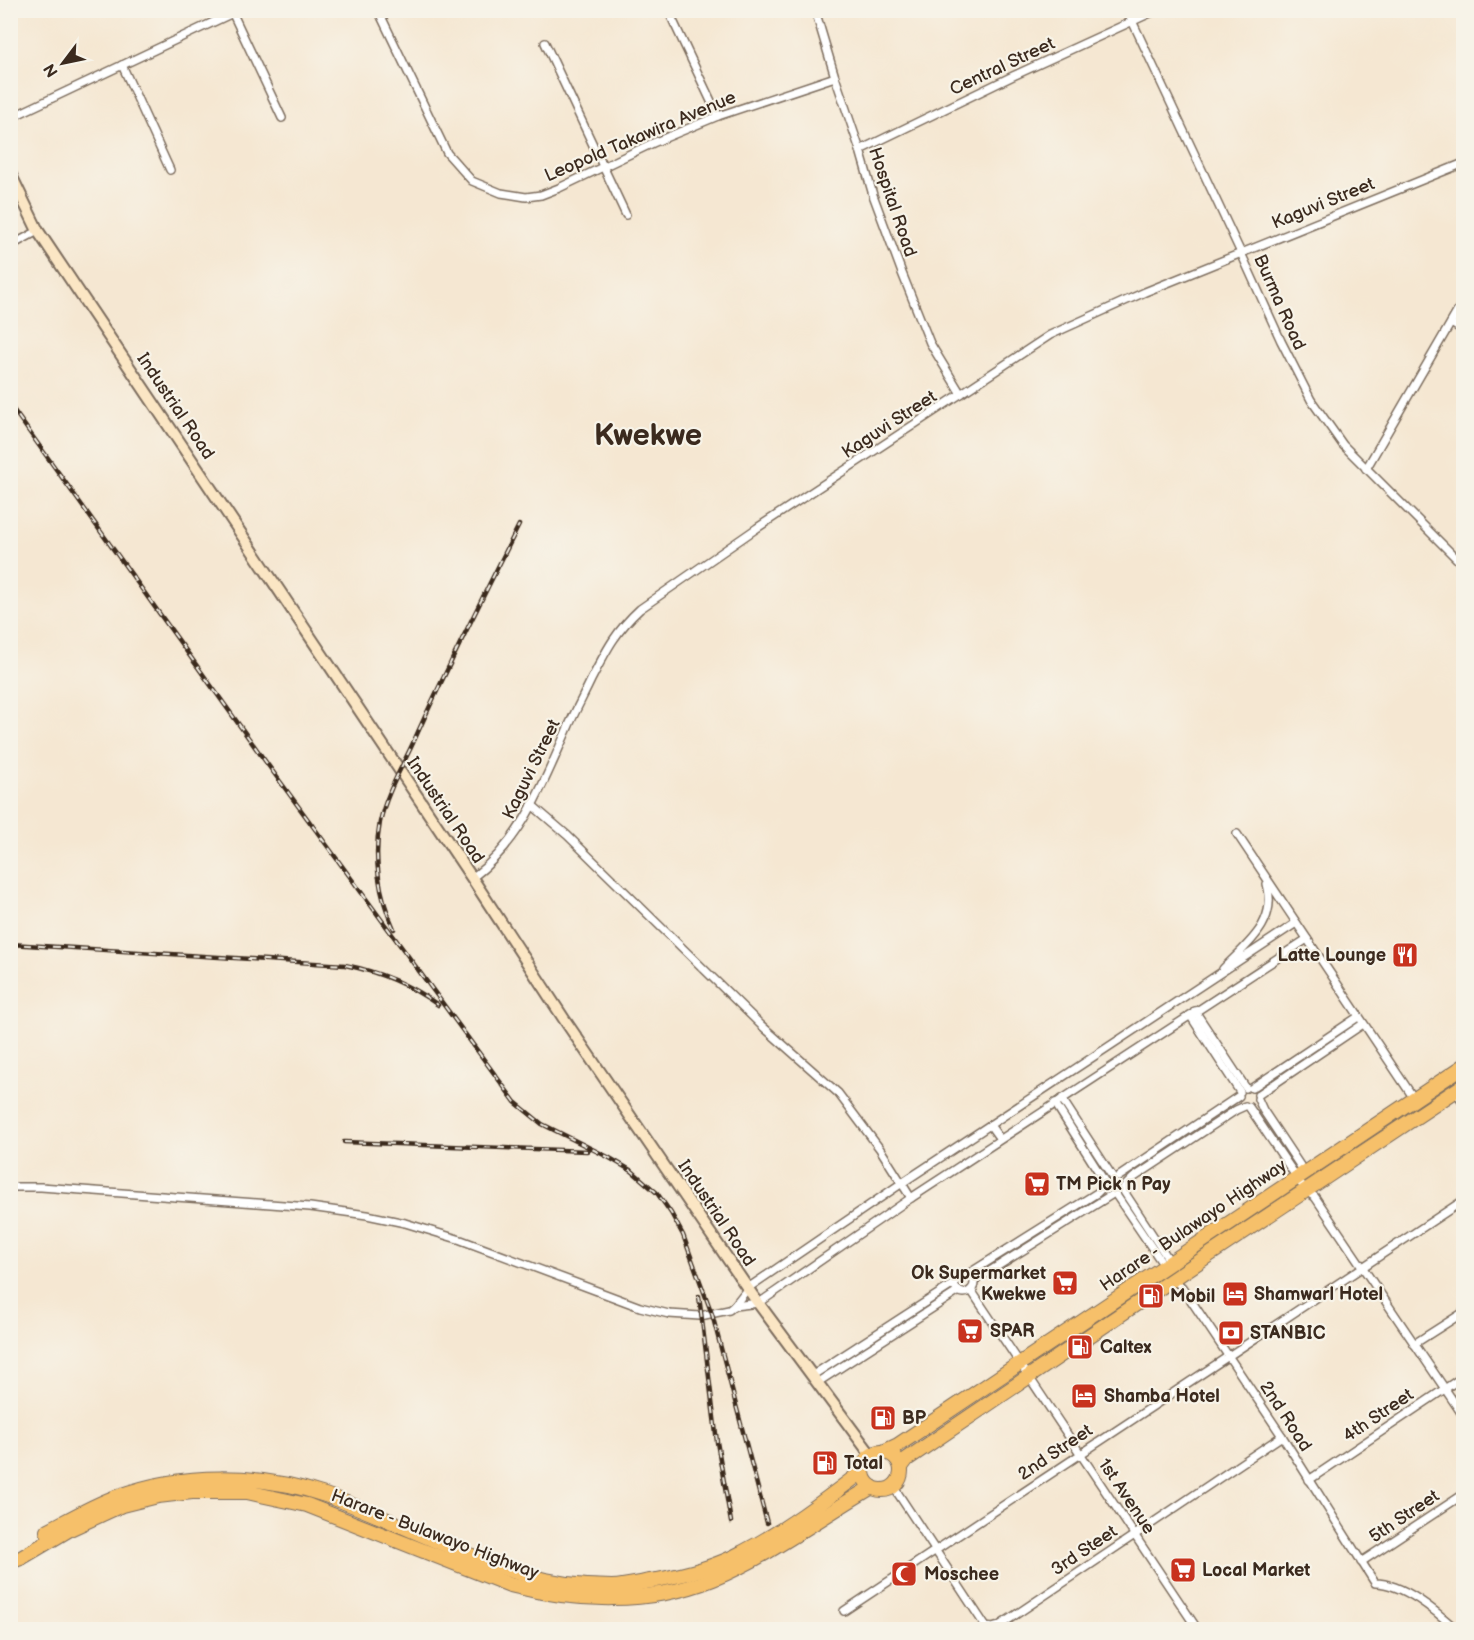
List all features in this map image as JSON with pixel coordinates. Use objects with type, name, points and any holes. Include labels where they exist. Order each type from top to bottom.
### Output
[{"type":"highway","name":"Harare - Bulawayo Highway","points":[[10,1562],[70,1529],[122,1505],[158,1496],[192,1492],[247,1492],[307,1505],[510,1585],[543,1594],[585,1599],[626,1598],[679,1590],[712,1579],[744,1565],[825,1508],[863,1471],[867,1459],[898,1445],[1464,1066]]},
{"type":"highway","name":"Harare - Bulawayo Highway","points":[[10,1555],[64,1522],[116,1497],[177,1482],[229,1479],[290,1485],[325,1495],[498,1567],[536,1580],[614,1587],[690,1573],[719,1563],[825,1508],[872,1487],[884,1490],[893,1486],[899,1479],[901,1467],[907,1460],[948,1431],[1311,1192],[1356,1157],[1459,1088]]},
{"type":"highway","points":[[1347,1144],[1356,1157]]},
{"type":"highway","points":[[939,1418],[948,1431]]},
{"type":"highway","points":[[877,1453],[894,1456],[901,1467]]},
{"type":"highway","points":[[863,1471],[867,1482],[872,1487]]},
{"type":"street","name":"Leopold Takawira Avenue","points":[[378,10],[447,153],[472,181],[501,193],[526,197],[541,195],[653,143],[718,116],[835,77]]},
{"type":"street","points":[[668,10],[718,116]]},
{"type":"street","name":"Hospital Road","points":[[815,10],[835,77],[861,150],[873,195],[930,343],[962,394]]},
{"type":"street","name":"Burma Road","points":[[1127,10],[1281,341],[1311,400],[1343,445],[1464,566]]},
{"type":"street","name":"Central Street","points":[[861,150],[1013,76],[1157,10]]},
{"type":"street","points":[[10,118],[236,12],[282,118]]},
{"type":"street","points":[[545,43],[626,215]]},
{"type":"street","points":[[122,66],[170,170]]},
{"type":"street","name":"Kaguvi Street","points":[[472,878],[491,864],[519,829],[544,785],[568,728],[612,640],[640,609],[757,528],[1050,335],[1241,253],[1464,163]]},
{"type":"street","name":"Industrial Road","points":[[10,172],[38,231],[564,1019],[748,1288],[815,1378],[877,1453]]},
{"type":"street","points":[[10,246],[38,231]]},
{"type":"street","points":[[1366,469],[1464,300]]},
{"type":"street","points":[[1451,323],[1464,331]]},
{"type":"street","points":[[532,805],[567,835],[761,1025],[838,1093],[911,1198]]},
{"type":"street","points":[[1237,834],[1423,1112]]},
{"type":"street","points":[[1212,979],[1249,943],[1269,915],[1270,892],[1265,876]]},
{"type":"street","points":[[734,1306],[748,1288],[902,1183],[1296,923]]},
{"type":"street","points":[[10,1187],[41,1187],[310,1207],[405,1222],[640,1307],[669,1314],[700,1316],[720,1312],[734,1306],[759,1303],[911,1198],[1307,939]]},
{"type":"street","points":[[1193,1013],[1244,1091],[1258,1097],[1263,1110],[1311,1192],[1464,1417]]},
{"type":"street","points":[[815,1378],[955,1283],[959,1275],[968,1274],[1096,1193],[1105,1183],[1358,1017]]},
{"type":"street","points":[[815,1378],[959,1291],[971,1290],[974,1281],[1119,1192],[1133,1178],[1236,1110],[1255,1104],[1258,1097],[1363,1024]]},
{"type":"street","points":[[1459,1088],[1464,1103]]},
{"type":"street","points":[[1244,1091],[1240,1102],[1247,1107],[1301,1175]]},
{"type":"street","points":[[1062,1099],[1115,1177],[1122,1181],[1119,1192]]},
{"type":"street","points":[[1055,1103],[1105,1183],[1106,1191],[1119,1192]]},
{"type":"street","points":[[990,1125],[1000,1139]]},
{"type":"street","name":"2nd Road","points":[[1119,1192],[1282,1436],[1375,1583],[1398,1587],[1457,1629]]},
{"type":"street","name":"2nd Street","points":[[844,1611],[1228,1354],[1464,1200]]},
{"type":"street","points":[[968,1274],[974,1281]]},
{"type":"street","points":[[955,1283],[959,1291]]},
{"type":"street","name":"1st Avenue","points":[[971,1290],[1198,1629]]},
{"type":"street","points":[[1414,1344],[1464,1312]]},
{"type":"street","name":"4th Street","points":[[1309,1480],[1464,1376]]},
{"type":"street","name":"3rd Steet","points":[[992,1628],[999,1626],[1282,1436]]},
{"type":"street","points":[[893,1486],[987,1626],[992,1628]]},
{"type":"street","name":"5th Street","points":[[1361,1562],[1464,1494]]},
{"type":"railway","points":[[10,405],[268,765],[515,1102],[542,1124],[632,1171],[657,1193],[671,1213],[683,1235],[712,1314],[767,1523]]},
{"type":"railway","points":[[394,929],[384,903],[377,863],[380,822],[386,802],[438,688],[519,525]]},
{"type":"railway","points":[[10,944],[345,965],[394,980],[438,1005]]},
{"type":"railway","points":[[344,1142],[587,1151]]},
{"type":"railway","points":[[699,1296],[717,1442],[731,1522]]},
{"type":"place","name":"Latte Lounge","points":[[1405,955]]},
{"type":"place","name":"TM Pick n Pay","points":[[1037,1184]]},
{"type":"place","name":"Ok Supermarket Kwekwe","points":[[1065,1283]]},
{"type":"place","name":"Shamwarl Hotel","points":[[1235,1294]]},
{"type":"place","name":"Mobil","points":[[1151,1296]]},
{"type":"place","name":"SPAR","points":[[970,1331]]},
{"type":"place","name":"STANBIC","points":[[1231,1333]]},
{"type":"place","name":"Caltex","points":[[1080,1347]]},
{"type":"place","name":"Shamba Hotel","points":[[1084,1396]]},
{"type":"place","name":"BP","points":[[883,1418]]},
{"type":"place","name":"Total","points":[[825,1463]]},
{"type":"place","name":"Local Market","points":[[1183,1570]]},
{"type":"place","name":"Moschee","points":[[904,1574]]},
{"type":"district","name":"Kwekwe","points":[[648,435]]}]
